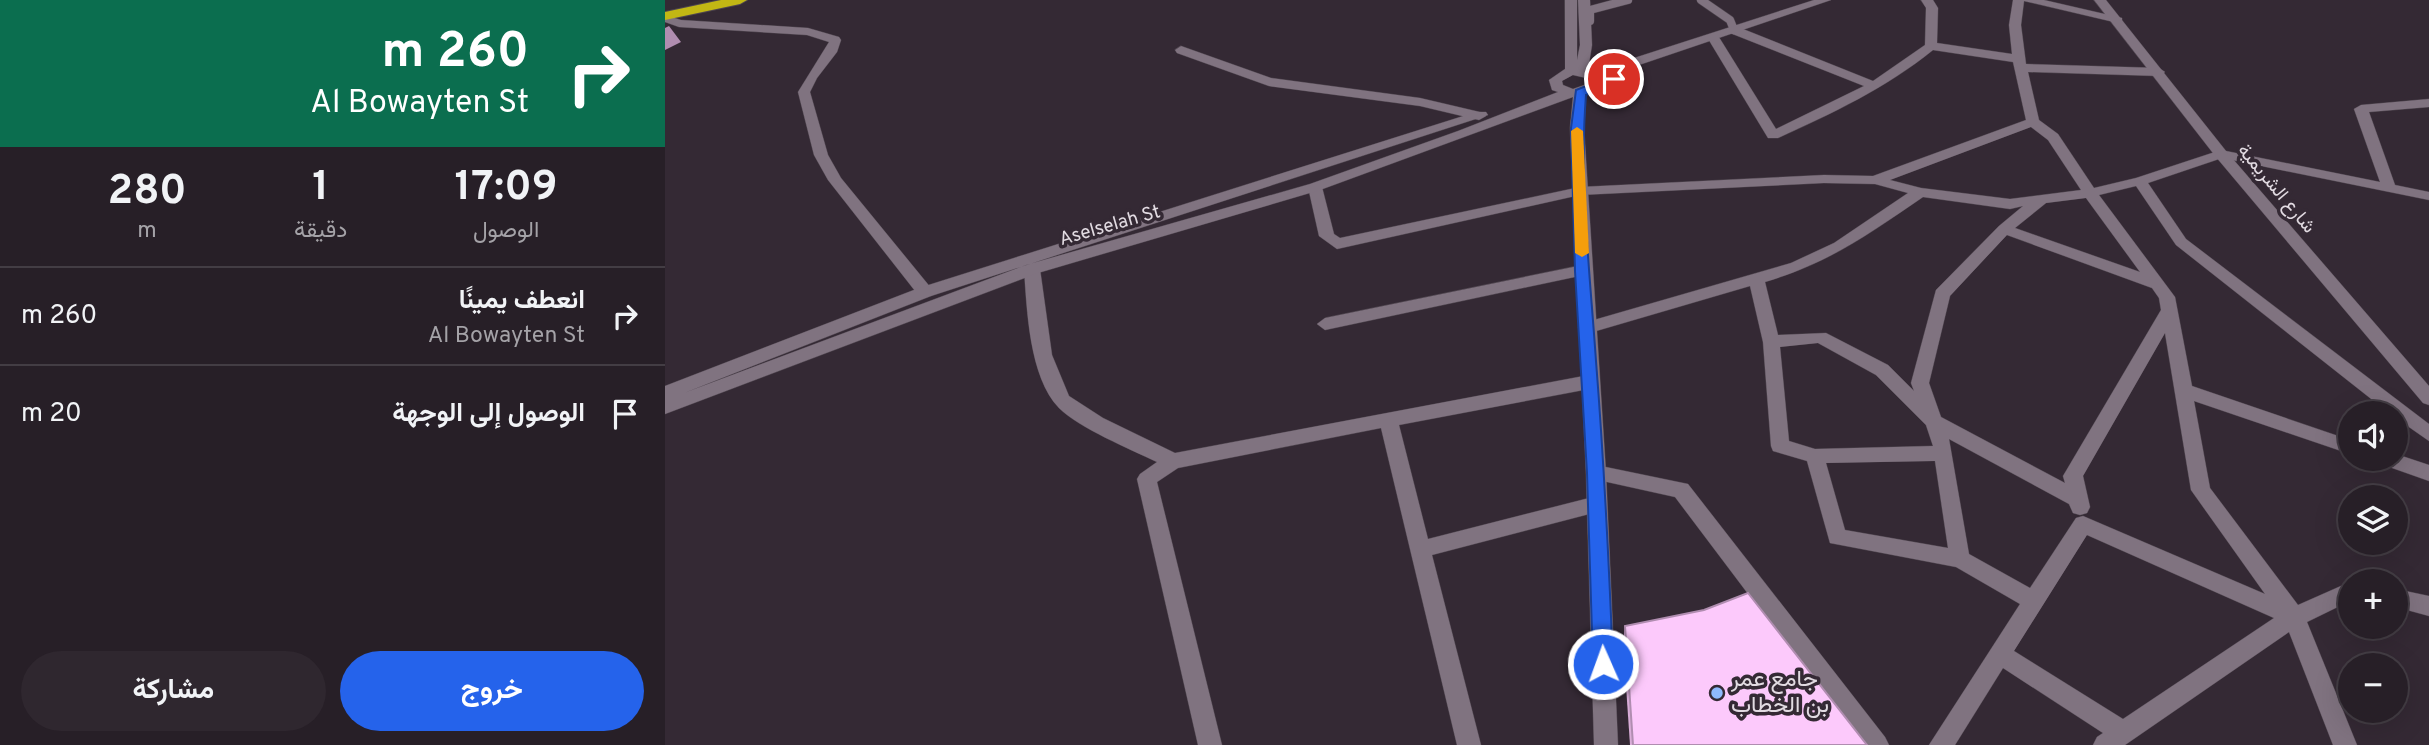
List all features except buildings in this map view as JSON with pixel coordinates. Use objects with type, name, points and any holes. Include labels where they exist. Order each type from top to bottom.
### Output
[{"type":"highway","points":[[665,17],[740,0]]},
{"type":"street","points":[[1571,0],[1580,72]]},
{"type":"street","points":[[1580,72],[1585,40],[1584,0]]},
{"type":"street","points":[[1575,89],[1557,76],[1635,62],[1825,0]]},
{"type":"street","points":[[1713,37],[1773,135],[1874,86],[1914,62],[1931,47],[1932,8],[1927,0]]},
{"type":"street","points":[[2019,0],[2015,8],[2020,63],[2033,122],[2053,137],[2090,193],[2167,297],[2201,490],[2294,617],[2345,745]]},
{"type":"street","points":[[2029,0],[2118,20]]},
{"type":"street","name":"شارع الشريمية","points":[[2100,0],[2221,154],[2429,398]]},
{"type":"street","points":[[665,17],[679,23],[808,32],[835,40],[834,47],[806,82],[804,92],[821,155],[835,180],[925,292]]},
{"type":"street","points":[[1734,30],[1874,86]]},
{"type":"street","points":[[1575,89],[1713,37]]},
{"type":"street","points":[[1585,40],[1600,57],[1635,62]]},
{"type":"street","points":[[1931,47],[2020,63],[2159,72]]},
{"type":"street","points":[[1181,50],[1269,82],[1420,102],[1479,116]]},
{"type":"street","points":[[1575,89],[1595,79],[1580,72]]},
{"type":"street","points":[[1575,89],[1596,473],[1606,745]]},
{"type":"street","name":"Aselselah St","points":[[665,393],[925,292],[1479,116],[1575,89]]},
{"type":"street","name":"Aselselah St","points":[[665,407],[1032,269],[1315,187],[1575,89]]},
{"type":"street","points":[[2389,187],[2361,109],[2429,103]]},
{"type":"street","points":[[1875,180],[2033,122]]},
{"type":"street","points":[[1315,187],[1327,236],[1336,244],[1580,191],[1824,179],[1875,180],[1920,192],[2010,204],[2090,193],[2140,181],[2221,154],[2429,196]]},
{"type":"street","points":[[2140,181],[2181,242],[2429,434]]},
{"type":"street","points":[[1586,328],[1797,268],[1839,247],[1920,192]]},
{"type":"street","points":[[1960,559],[1944,453],[1920,383],[1943,294],[2004,229],[2042,199]]},
{"type":"street","points":[[2004,229],[2157,284]]},
{"type":"street","points":[[1032,269],[1036,319],[1050,374],[1064,403],[1173,461]]},
{"type":"street","points":[[1325,324],[1583,271]]},
{"type":"street","points":[[1756,279],[1771,342],[1780,446],[1815,456],[1944,453]]},
{"type":"street","points":[[1941,745],[2083,524],[2073,476],[2169,312]]},
{"type":"street","points":[[1771,342],[1820,337],[1882,370],[1934,422],[2078,499]]},
{"type":"street","points":[[1210,745],[1147,478],[1173,461],[1590,382]]},
{"type":"street","points":[[2183,390],[2338,443]]},
{"type":"street","points":[[1388,422],[1469,745]]},
{"type":"street","points":[[1815,456],[1837,537],[1960,559],[2035,602]]},
{"type":"street","points":[[2408,466],[2429,474]]},
{"type":"street","points":[[1596,473],[1681,490],[1877,745]]},
{"type":"street","points":[[1419,550],[1597,503]]},
{"type":"street","points":[[2083,524],[2294,617]]},
{"type":"street","points":[[2001,655],[2114,739],[2294,617],[2338,597]]},
{"type":"street","points":[[2408,600],[2427,603]]},
{"type":"lane","points":[[1585,40],[1590,31],[1590,10],[1628,0]]},
{"type":"lane","points":[[1701,0],[1730,20],[1734,30]]},
{"type":"slow traffic","points":[[1577,131],[1582,253]]},
{"type":"place","name":"جامع عمر بن الخطاب","points":[[1717,693]]},
{"type":"route","points":[[1603,664],[1596,473],[1577,128],[1580,93],[1614,79]]}]
